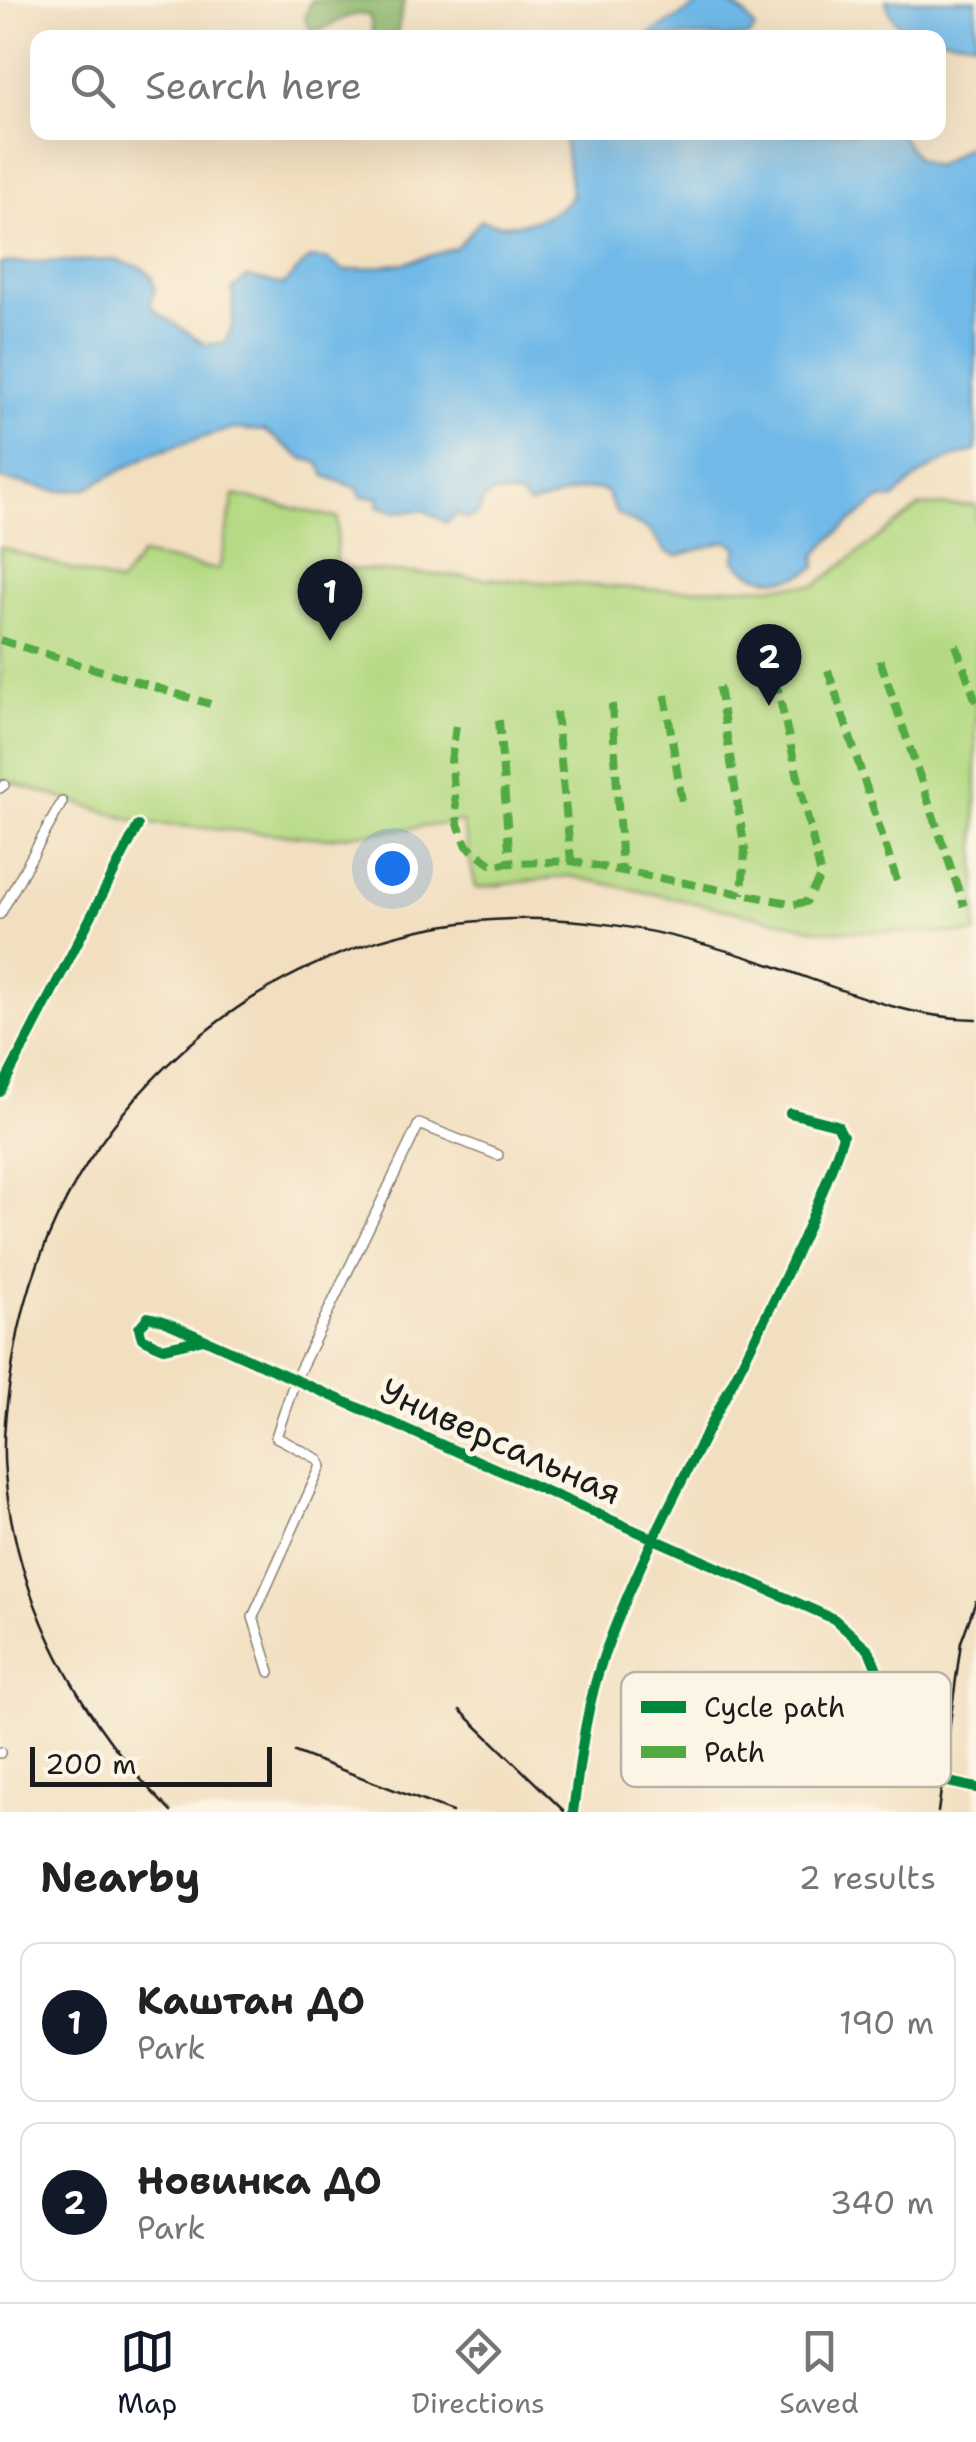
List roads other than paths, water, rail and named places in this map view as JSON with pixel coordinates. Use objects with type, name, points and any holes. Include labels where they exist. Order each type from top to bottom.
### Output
[{"type":"street","points":[[0,914],[62,802]]},
{"type":"street","points":[[0,1092],[138,826]]},
{"type":"street","points":[[574,1812],[583,1734],[604,1656],[656,1540],[813,1218],[843,1136],[837,1125],[790,1113]]},
{"type":"street","points":[[270,1672],[253,1616],[321,1466],[315,1458],[276,1437],[295,1380],[416,1127],[426,1124],[498,1155]]},
{"type":"street","name":"Универсальная","points":[[203,1339],[163,1348],[142,1338],[139,1328],[151,1316],[203,1339],[295,1380],[656,1540],[834,1620],[855,1634],[873,1656],[879,1672]]},
{"type":"street","name":"Универсальная","points":[[951,1783],[976,1788]]},
{"type":"water","points":[[707,0],[736,7],[755,29],[754,30],[657,30]]},
{"type":"water","points":[[886,0],[976,0],[976,42],[946,39],[946,30],[907,30],[892,15]]},
{"type":"water","points":[[564,140],[904,140],[917,159],[935,166],[976,141],[976,451],[931,468],[894,499],[881,499],[827,543],[815,557],[816,567],[784,579],[762,577],[742,567],[734,559],[738,547],[727,541],[677,556],[666,552],[650,531],[616,513],[606,491],[595,489],[528,505],[520,496],[494,493],[483,500],[479,513],[468,519],[456,514],[446,523],[424,510],[397,512],[378,506],[379,497],[361,497],[357,488],[325,476],[319,463],[302,458],[265,431],[230,429],[154,453],[85,489],[58,491],[0,479],[0,263],[116,260],[141,267],[151,276],[155,289],[150,305],[206,345],[225,342],[233,325],[233,289],[247,277],[284,285],[309,258],[328,260],[345,271],[405,263],[456,248],[481,220],[505,225],[531,221],[554,211],[572,196]]},
{"type":"railway","points":[[171,1812],[108,1739],[58,1658],[23,1569],[12,1522],[4,1444],[14,1355],[35,1273],[68,1197],[112,1128],[166,1066],[230,1013],[301,971],[378,941],[461,923],[501,919],[579,921],[656,933],[733,953],[897,1008],[976,1019]]},
{"type":"railway","points":[[951,1716],[961,1642],[976,1601]]},
{"type":"railway","points":[[460,1710],[565,1812]]},
{"type":"railway","points":[[295,1752],[452,1812]]},
{"type":"railway","points":[[938,1812],[941,1787]]},
{"type":"place","name":"Каштан ДО","points":[[330,641]]},
{"type":"place","name":"Новинка ДО","points":[[769,706]]}]
